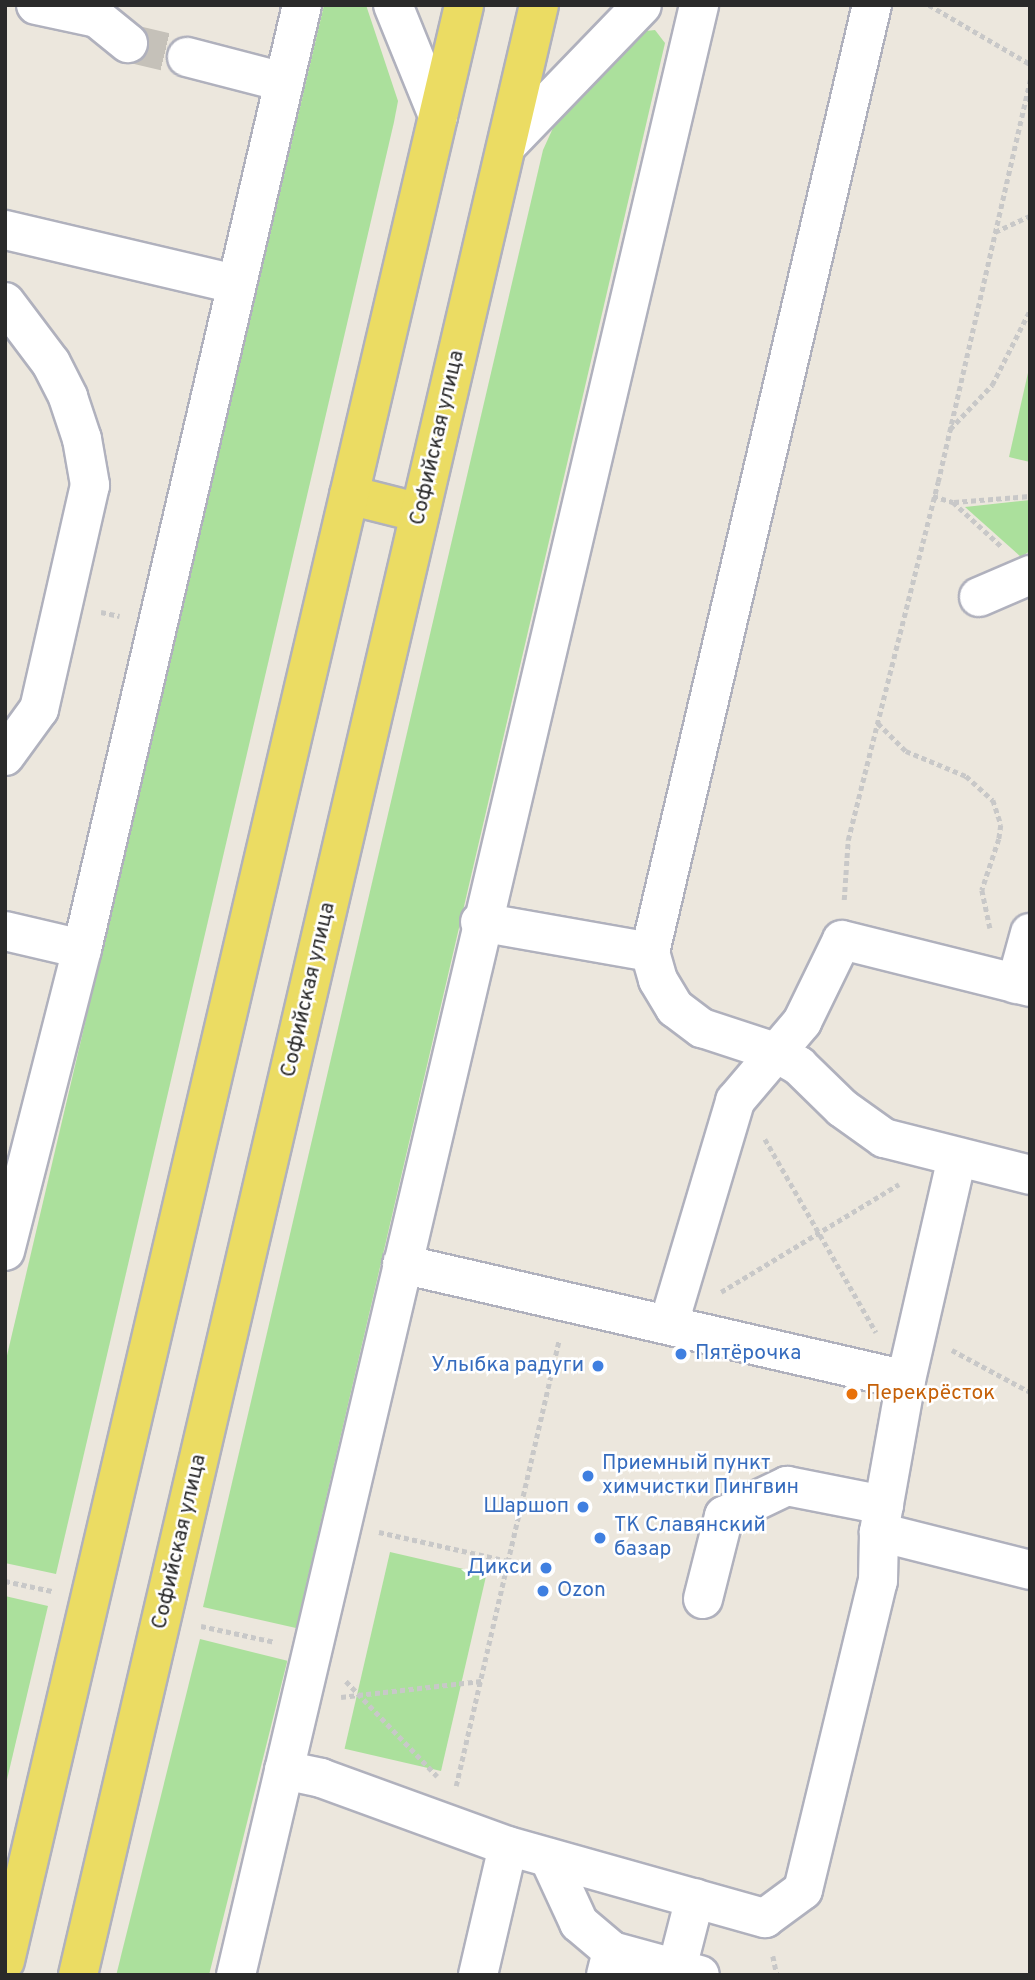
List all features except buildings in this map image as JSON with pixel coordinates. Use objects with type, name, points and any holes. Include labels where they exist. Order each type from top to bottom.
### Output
[{"type":"main road","points":[[5,1961],[464,5]]},
{"type":"main road","name":"Софийская улица","points":[[78,1975],[539,5]]},
{"type":"main road","points":[[349,495],[420,513]]},
{"type":"street","points":[[36,5],[99,12],[128,43]]},
{"type":"street","points":[[5,1251],[16,1146],[82,949],[302,5]]},
{"type":"street","points":[[393,5],[438,116]]},
{"type":"street","points":[[507,145],[642,5]]},
{"type":"street","points":[[236,1975],[480,922],[699,5]]},
{"type":"street","points":[[872,5],[650,952],[658,980],[675,1008],[702,1028],[775,1052],[884,1138],[1030,1175]]},
{"type":"street","points":[[187,57],[284,82]]},
{"type":"street","points":[[5,230],[236,284]]},
{"type":"street","points":[[5,302],[51,363],[68,397],[82,439],[90,485],[39,709],[5,756]]},
{"type":"street","points":[[979,597],[1020,565]]},
{"type":"street","points":[[480,922],[650,952]]},
{"type":"street","points":[[5,931],[82,949]]},
{"type":"street","points":[[669,1323],[735,1101],[802,1022],[842,940],[1023,985],[1030,934]]},
{"type":"street","points":[[284,1770],[321,1778],[448,1821],[508,1846],[765,1918],[803,1891],[878,1581],[882,1519],[906,1380],[957,1158]]},
{"type":"street","points":[[402,1264],[669,1323],[906,1380]]},
{"type":"street","points":[[703,1599],[724,1517],[787,1486],[1030,1570]]},
{"type":"street","points":[[478,1975],[508,1846]]},
{"type":"street","points":[[549,1858],[579,1923],[609,1963],[688,1971],[695,1898]]},
{"type":"path","points":[[929,5],[1030,64]]},
{"type":"path","points":[[842,940],[848,840],[949,430],[1030,79]]},
{"type":"path","points":[[995,232],[1030,216]]},
{"type":"path","points":[[949,430],[992,385],[1030,310]]},
{"type":"path","points":[[933,496],[953,502],[1030,496]]},
{"type":"path","points":[[953,502],[1020,565]]},
{"type":"path","points":[[877,722],[906,751],[966,776],[993,800],[1001,825],[982,890],[986,921],[1023,985]]},
{"type":"path","points":[[742,1092],[818,1233],[906,1380]]},
{"type":"path","points":[[669,1323],[904,1181],[957,1158]]},
{"type":"path","points":[[448,1821],[568,1300]]},
{"type":"path","points":[[917,1331],[1030,1392]]},
{"type":"path","points":[[378,1531],[508,1561]]},
{"type":"path","points":[[5,1581],[52,1591]]},
{"type":"path","points":[[197,1625],[277,1643]]},
{"type":"path","points":[[344,1678],[443,1783]]},
{"type":"path","points":[[340,1697],[481,1681]]},
{"type":"green space","points":[[324,5],[366,5],[398,101],[56,1574],[5,1563],[5,1364]]},
{"type":"green space","points":[[655,30],[665,43],[296,1628],[203,1607],[543,150],[553,128],[570,108],[646,31]]},
{"type":"green space","points":[[1030,364],[1030,462],[1009,457]]},
{"type":"green space","points":[[1030,500],[1030,551],[1021,557],[965,507]]},
{"type":"green space","points":[[390,1552],[486,1574],[441,1771],[345,1749]]},
{"type":"green space","points":[[5,1596],[48,1606],[5,1788]]},
{"type":"green space","points":[[200,1639],[287,1661],[209,1975],[116,1975]]},
{"type":"tunnel","points":[[128,43],[187,57]]},
{"type":"place","name":"Пятёрочка","points":[[681,1354]]},
{"type":"place","name":"Улыбка радуги","points":[[598,1366]]},
{"type":"place","name":"Перекрёсток","points":[[852,1394]]},
{"type":"place","name":"Приемный пункт химчистки Пингвин","points":[[588,1476]]},
{"type":"place","name":"Шаршоп","points":[[583,1507]]},
{"type":"place","name":"ТК Славянский базар","points":[[600,1538]]},
{"type":"place","name":"Дикси","points":[[546,1568]]},
{"type":"place","name":"Ozon","points":[[543,1591]]}]
